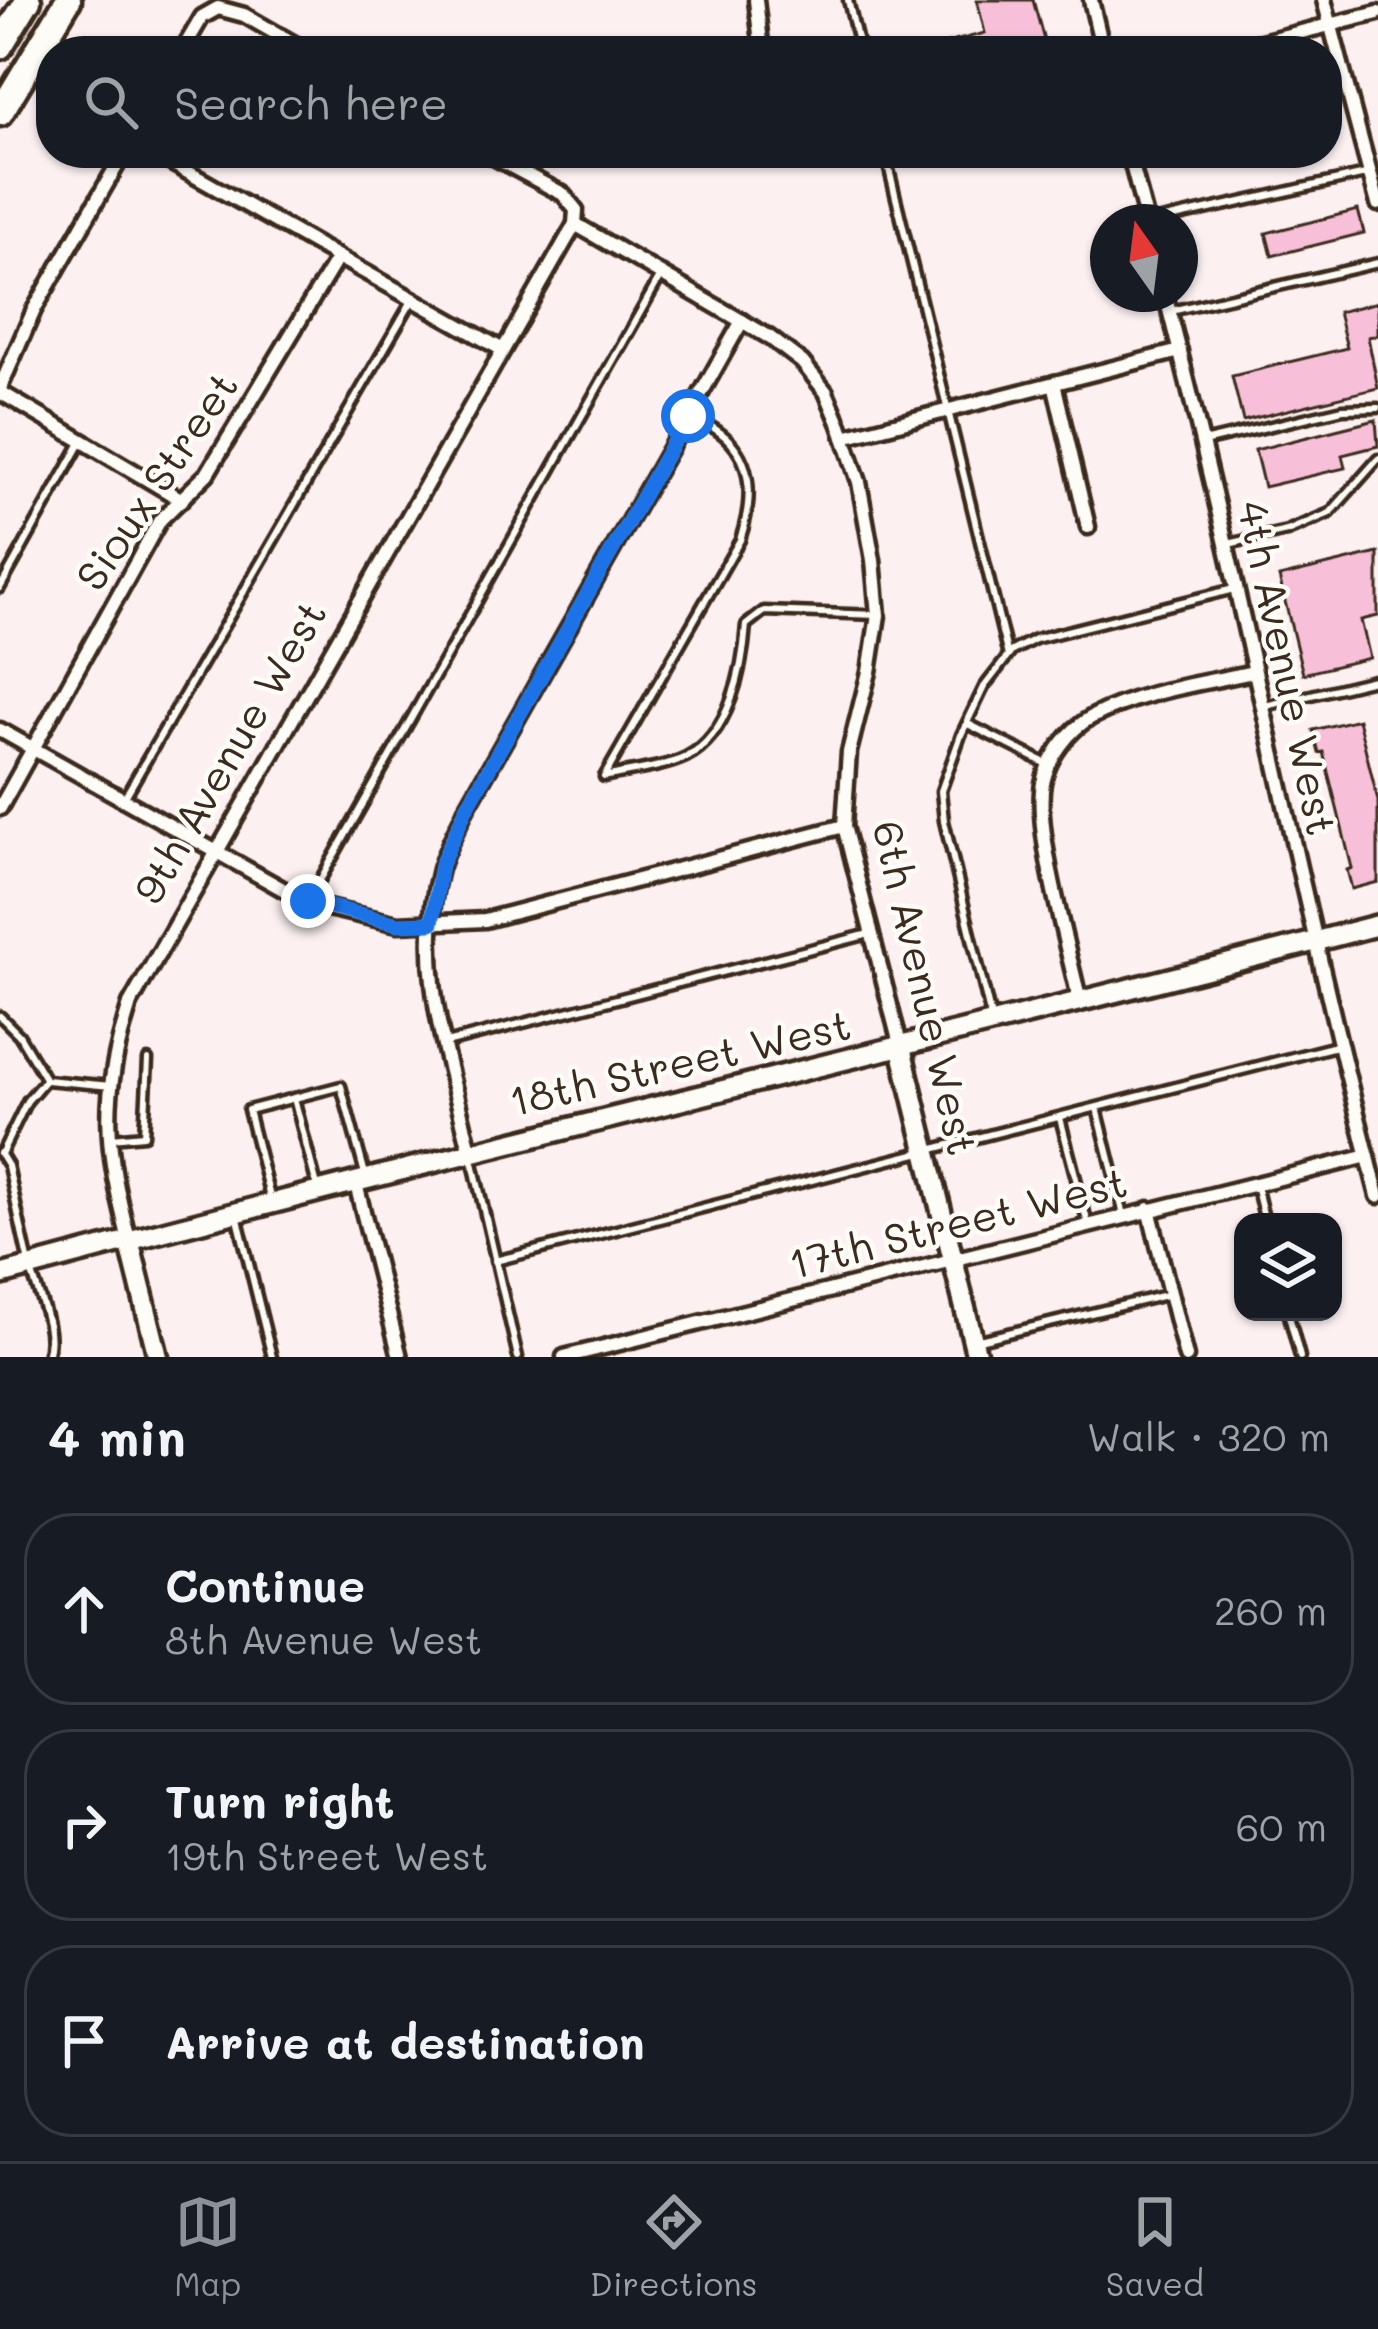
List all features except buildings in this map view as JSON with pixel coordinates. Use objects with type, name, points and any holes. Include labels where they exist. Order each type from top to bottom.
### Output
[{"type":"highway","points":[[0,46],[28,0]]},
{"type":"highway","points":[[44,36],[68,0]]},
{"type":"highway","points":[[4,98],[36,49]]},
{"type":"street","points":[[756,0],[760,36]]},
{"type":"street","points":[[1091,0],[1099,36]]},
{"type":"street","points":[[1324,0],[1333,36]]},
{"type":"street","points":[[191,36],[202,17],[218,8],[244,15],[281,36]]},
{"type":"street","points":[[1288,36],[1378,13]]},
{"type":"street","points":[[1342,70],[1378,204]]},
{"type":"street","points":[[115,168],[34,310],[0,390],[182,500]]},
{"type":"street","points":[[181,168],[503,350]]},
{"type":"street","points":[[514,168],[563,194],[576,210],[575,224]]},
{"type":"street","points":[[1133,168],[1144,204]]},
{"type":"street","name":"6th Avenue West","points":[[575,224],[742,321],[802,362],[826,392],[844,436],[859,482],[878,615],[849,752],[844,826],[975,1349]]},
{"type":"street","name":"9th Avenue West","points":[[158,1357],[109,1161],[114,1055],[130,1004],[575,224]]},
{"type":"street","name":"Sioux Street","points":[[0,808],[160,520],[207,475],[338,257]]},
{"type":"street","name":"4th Avenue West","points":[[1170,312],[1378,1196]]},
{"type":"street","points":[[470,1150],[442,1044],[431,978],[432,923],[441,865],[466,809],[742,321]]},
{"type":"street","points":[[844,436],[1180,351]]},
{"type":"street","points":[[1054,383],[1088,527]]},
{"type":"street","points":[[1080,1003],[1043,824],[1043,782],[1059,746],[1088,718],[1142,697],[1253,673]]},
{"type":"street","points":[[0,730],[308,901],[398,924],[485,920],[844,826]]},
{"type":"street","name":"18th Street West","points":[[0,1275],[470,1150],[992,1026],[1378,925]]},
{"type":"street","name":"17th Street West","points":[[564,1357],[1367,1156]]},
{"type":"street","points":[[360,1179],[400,1357]]},
{"type":"street","points":[[1150,1208],[1186,1357]]},
{"type":"lane","points":[[848,0],[856,36]]},
{"type":"lane","points":[[889,168],[1008,656]]},
{"type":"lane","points":[[1198,211],[1370,173]]},
{"type":"lane","points":[[1198,305],[1378,263]]},
{"type":"lane","points":[[308,901],[661,274]]},
{"type":"lane","points":[[123,800],[413,299]]},
{"type":"lane","points":[[1203,442],[1342,410],[1378,408]]},
{"type":"lane","points":[[688,416],[713,425],[733,441],[750,482],[749,512],[740,540],[604,777],[687,756],[714,732],[743,658],[746,625],[764,611],[878,615]]},
{"type":"lane","points":[[0,588],[82,441]]},
{"type":"lane","points":[[1228,544],[1287,531],[1330,513],[1378,459]]},
{"type":"lane","points":[[992,1026],[944,821],[941,790],[984,687],[1008,656],[1035,639],[1238,588]]},
{"type":"lane","points":[[1262,707],[1378,679]]},
{"type":"lane","points":[[966,724],[1051,765]]},
{"type":"lane","points":[[442,1044],[873,933]]},
{"type":"lane","points":[[0,1016],[19,1035],[46,1079]]},
{"type":"lane","points":[[495,1261],[1340,1045]]},
{"type":"lane","points":[[108,1138],[144,1135],[148,1060]]},
{"type":"lane","points":[[46,1079],[111,1086]]},
{"type":"lane","points":[[46,1079],[27,1101],[1,1153],[47,1322],[50,1344],[46,1357]]},
{"type":"lane","points":[[272,1202],[248,1111],[341,1085],[360,1179]]},
{"type":"lane","points":[[294,1098],[318,1190]]},
{"type":"lane","points":[[1097,1108],[1124,1215]]},
{"type":"lane","points":[[1060,1118],[1088,1224]]},
{"type":"lane","points":[[470,1150],[518,1357]]},
{"type":"lane","points":[[1255,1182],[1263,1213]]},
{"type":"lane","points":[[236,1212],[272,1357]]},
{"type":"lane","points":[[975,1349],[1170,1294]]},
{"type":"lane","points":[[1290,1321],[1300,1357]]},
{"type":"route","points":[[308,901],[398,924],[432,923],[441,865],[466,809],[688,416]]}]
